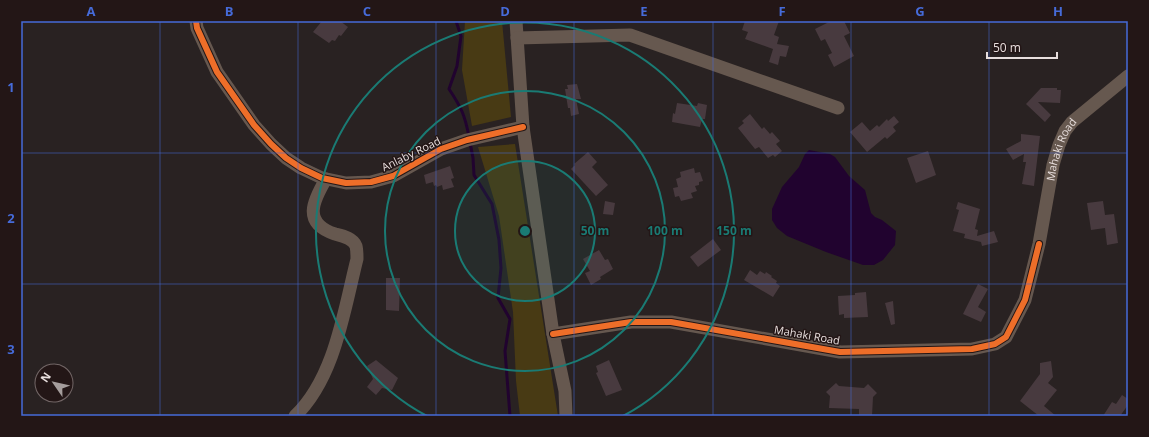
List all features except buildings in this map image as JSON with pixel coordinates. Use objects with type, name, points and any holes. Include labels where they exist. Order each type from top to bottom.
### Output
[{"type":"street","name":"Anlaby Road","points":[[196,21],[197,28],[217,72],[254,124],[271,144],[286,158],[301,168],[326,179],[346,183],[371,182],[393,176],[441,149],[467,140],[523,127]]},
{"type":"street","points":[[516,21],[523,127],[553,334],[565,391],[566,416]]},
{"type":"street","points":[[517,38],[630,35],[838,108]]},
{"type":"street","name":"Mahaki Road","points":[[553,334],[631,322],[671,322],[840,352],[972,349],[995,344],[1006,337],[1025,300],[1039,244],[1058,145],[1065,131],[1072,122],[1128,76]]},
{"type":"street","points":[[295,416],[314,391],[337,342],[357,259],[356,246],[347,237],[323,228],[315,219],[313,210],[314,203],[326,179]]},
{"type":"shaded area","points":[[465,21],[502,21],[511,117],[472,126],[462,70]]},
{"type":"shaded area","points":[[515,144],[558,416],[520,416],[516,381],[513,312],[499,216],[478,147]]},
{"type":"shaded area","points":[[809,150],[830,154],[835,157],[849,176],[865,190],[871,213],[896,231],[895,245],[883,260],[874,265],[863,265],[787,236],[777,228],[772,220],[772,209],[782,187],[799,167],[805,154]]},
{"type":"waterway","points":[[456,21],[461,36],[457,66],[449,89],[462,112],[469,137]]},
{"type":"waterway","points":[[470,142],[474,175],[492,204],[499,240],[501,268],[498,298],[510,319],[505,351],[510,416]]},
{"type":"cycle path","points":[[196,21],[197,28],[217,72],[254,125],[286,158],[301,168],[322,178],[346,183],[371,182],[393,176],[441,149],[467,140],[523,127]]},
{"type":"cycle path","points":[[553,334],[631,322],[671,322],[840,352],[972,349],[995,344],[1006,337],[1025,300],[1039,244]]}]
